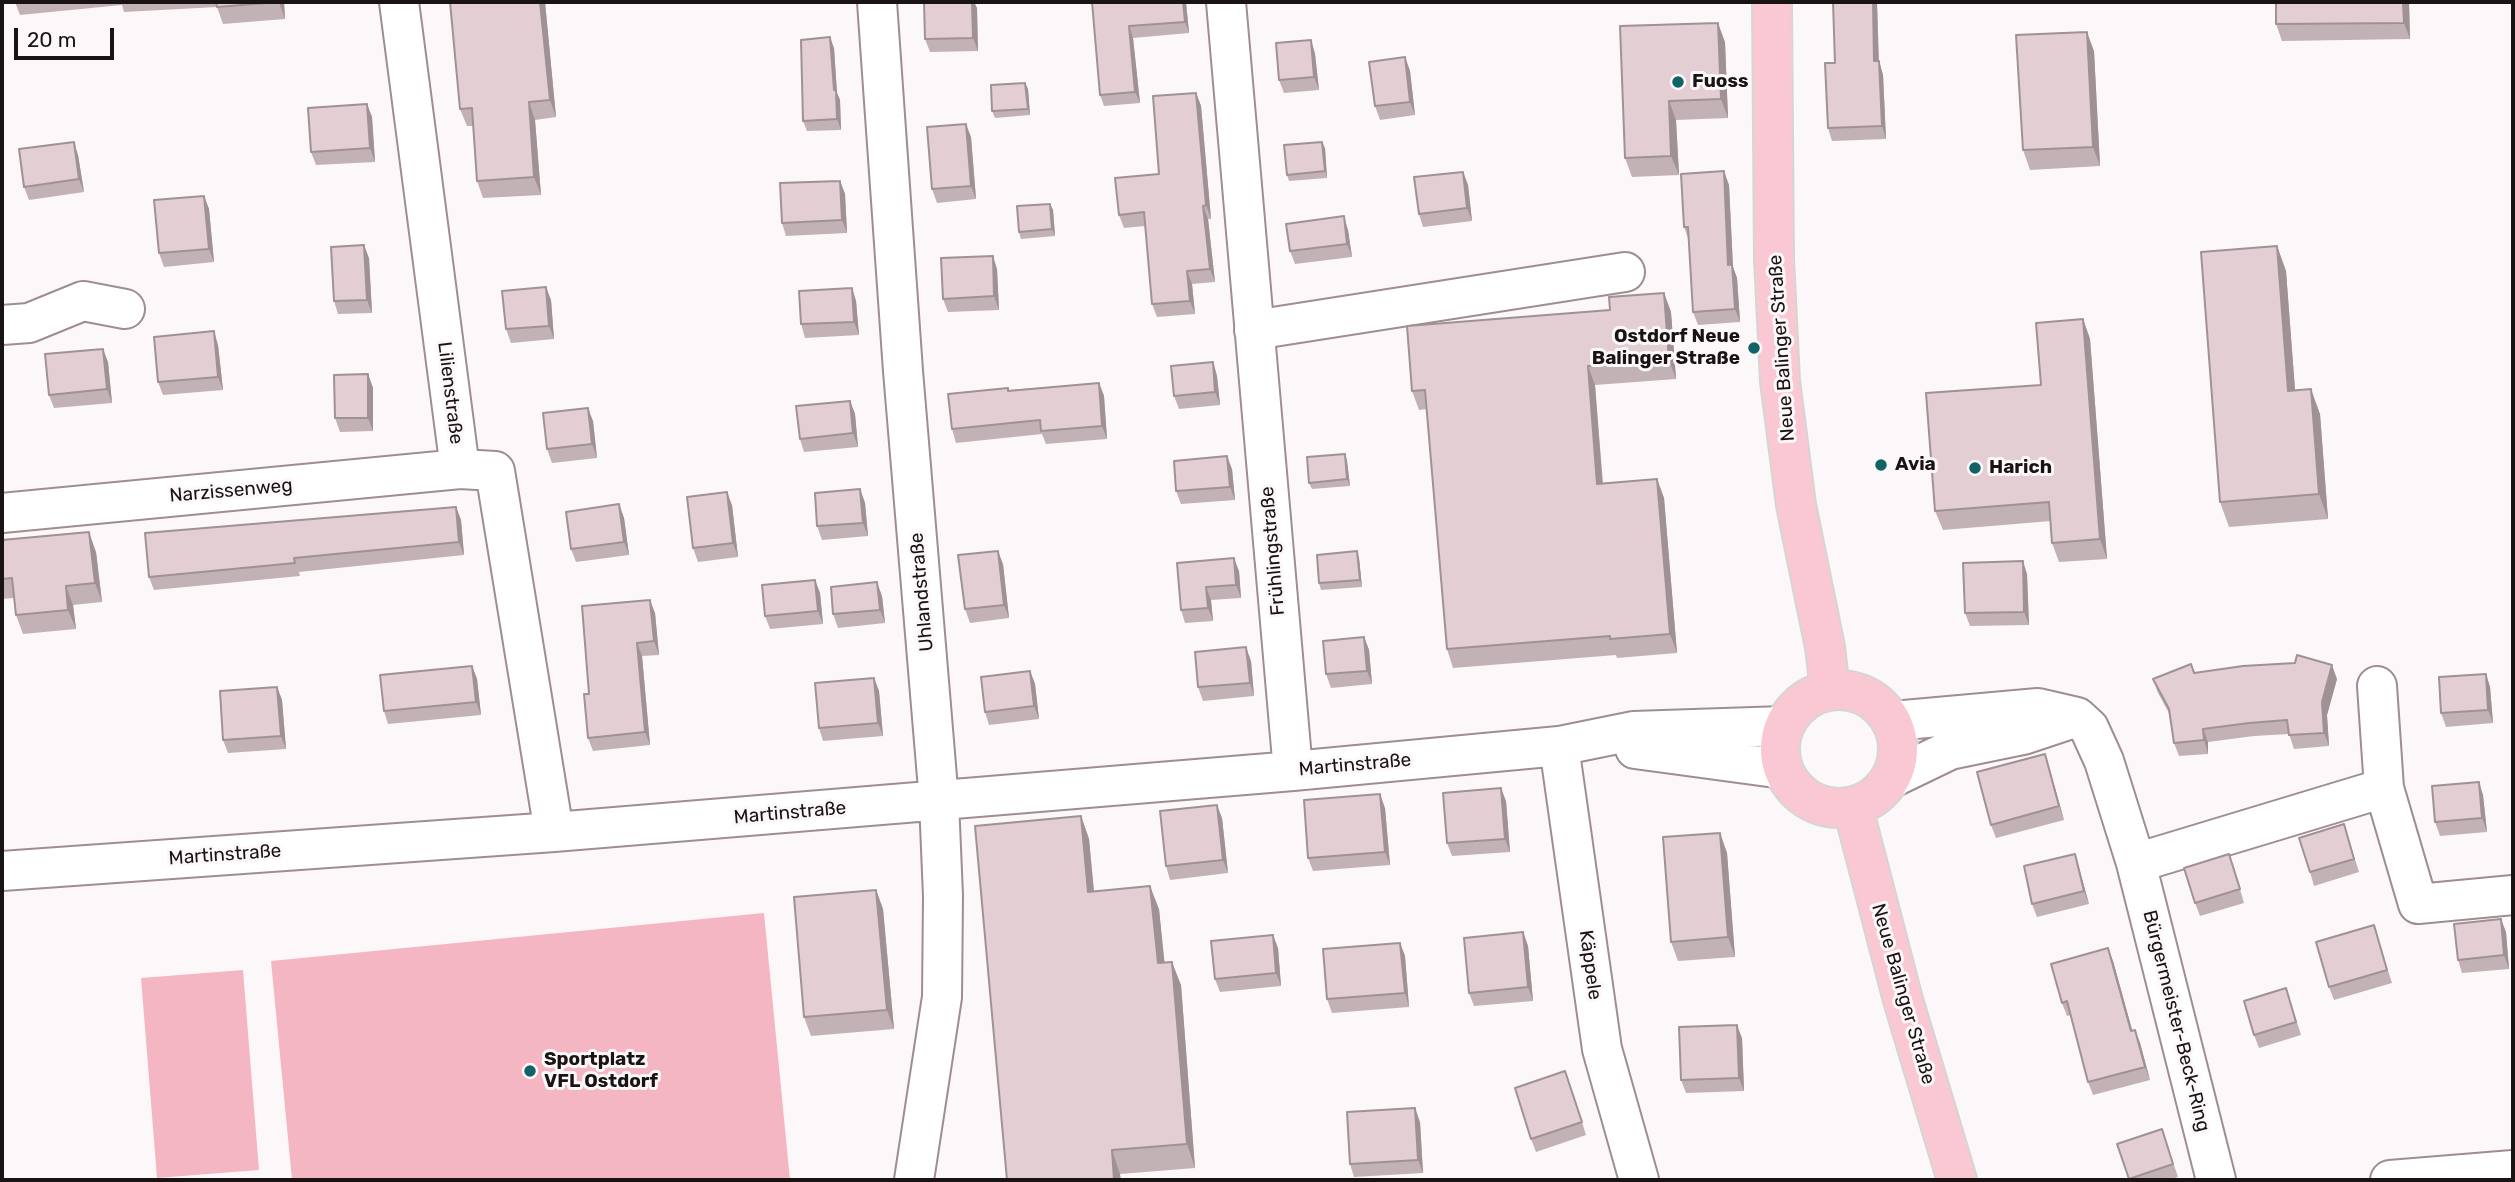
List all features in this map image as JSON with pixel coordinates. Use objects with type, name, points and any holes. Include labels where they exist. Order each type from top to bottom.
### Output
[{"type":"main road","name":"Neue Balinger Straße","points":[[1772,2],[1774,259],[1780,380],[1796,505],[1825,647],[1830,691]]},
{"type":"main road","points":[[1852,690],[1873,700],[1893,721],[1899,750],[1892,778],[1874,798],[1853,807],[1829,808],[1807,799],[1789,782],[1783,769],[1780,749],[1784,726],[1789,716],[1807,699],[1830,691],[1852,690]]},
{"type":"main road","name":"Neue Balinger Straße","points":[[1853,807],[1903,1000],[1957,1180]]},
{"type":"street","name":"Lilienstraße","points":[[400,2],[460,469],[495,471],[554,832]]},
{"type":"street","name":"Uhlandstraße","points":[[877,2],[939,801],[943,896],[942,997],[914,1180]]},
{"type":"street","name":"Frühlingstraße","points":[[1226,2],[1293,771]]},
{"type":"street","points":[[1254,330],[1625,272]]},
{"type":"street","points":[[2,325],[29,323],[83,301],[125,309]]},
{"type":"street","name":"Narzissenweg","points":[[2,513],[460,469]]},
{"type":"street","points":[[2377,687],[2384,788],[2418,904],[2513,895]]},
{"type":"street","points":[[1893,721],[2038,708],[2077,717]]},
{"type":"street","points":[[1892,778],[1950,750],[2023,736],[2077,717]]},
{"type":"street","name":"Bürgermeister-Beck-Ring","points":[[2077,717],[2089,728],[2104,761],[2136,863],[2216,1180]]},
{"type":"street","name":"Martinstraße","points":[[2,871],[554,832],[1293,771],[1568,745],[1633,731],[1784,726]]},
{"type":"street","name":"Martinstraße","points":[[1568,745],[1783,769]]},
{"type":"street","name":"Käppele","points":[[1568,745],[1602,1049],[1639,1180]]},
{"type":"street","points":[[2136,863],[2384,788]]},
{"type":"street","points":[[2390,1180],[2513,1170]]},
{"type":"shaded area","name":"Sportplatz VFL Ostdorf","points":[[764,913],[790,1180],[292,1180],[271,961]]},
{"type":"shaded area","points":[[243,970],[259,1170],[157,1178],[141,978]]},
{"type":"building","points":[[216,2],[279,2],[217,7]]},
{"type":"building","points":[[450,2],[540,2],[550,100],[529,102],[534,177],[477,181],[472,108],[460,109]]},
{"type":"building","points":[[924,2],[972,2],[973,38],[925,39]]},
{"type":"building","points":[[1092,2],[1183,2],[1185,22],[1129,26],[1135,92],[1100,95]]},
{"type":"building","points":[[1833,2],[1873,2],[1874,61],[1879,61],[1882,126],[1828,128],[1825,63],[1835,63]]},
{"type":"building","points":[[2276,2],[2403,2],[2404,23],[2276,24]]},
{"type":"building","name":"Fuoss","points":[[1718,23],[1721,99],[1669,101],[1671,156],[1625,158],[1620,26]]},
{"type":"building","points":[[2087,32],[2093,147],[2023,150],[2016,35]]},
{"type":"building","points":[[830,37],[837,119],[803,121],[801,40]]},
{"type":"building","points":[[1311,40],[1314,77],[1279,80],[1276,43]]},
{"type":"building","points":[[1405,57],[1410,102],[1375,106],[1369,62]]},
{"type":"building","points":[[1025,83],[1028,109],[992,111],[991,85]]},
{"type":"building","points":[[1196,93],[1210,269],[1187,271],[1190,301],[1152,304],[1144,212],[1119,215],[1115,178],[1159,174],[1153,96]]},
{"type":"building","points":[[367,104],[370,148],[311,152],[308,108]]},
{"type":"building","points":[[966,124],[971,186],[932,189],[927,127]]},
{"type":"building","points":[[74,142],[79,179],[24,187],[19,149]]},
{"type":"building","points":[[1322,142],[1325,171],[1287,175],[1284,145]]},
{"type":"building","points":[[1724,171],[1728,265],[1732,264],[1735,309],[1693,312],[1688,227],[1684,227],[1681,174]]},
{"type":"building","points":[[1463,172],[1467,208],[1419,214],[1414,177]]},
{"type":"building","points":[[840,181],[842,220],[782,223],[780,183]]},
{"type":"building","points":[[204,196],[209,249],[159,253],[154,200]]},
{"type":"building","points":[[1050,204],[1052,229],[1019,232],[1017,206]]},
{"type":"building","points":[[1344,216],[1347,244],[1290,251],[1286,224]]},
{"type":"building","points":[[364,245],[367,300],[334,301],[331,247]]},
{"type":"building","points":[[2277,246],[2288,391],[2311,389],[2319,494],[2220,502],[2201,252]]},
{"type":"building","points":[[993,256],[994,296],[943,299],[941,258]]},
{"type":"building","points":[[546,287],[549,326],[506,329],[502,291]]},
{"type":"building","points":[[852,288],[854,322],[801,324],[799,291]]},
{"type":"building","points":[[1664,293],[1669,360],[1588,366],[1597,484],[1657,479],[1670,634],[1447,649],[1425,390],[1412,391],[1407,326],[1610,310],[1609,297]]},
{"type":"building","points":[[2083,319],[2100,539],[2052,543],[2049,502],[1935,511],[1926,393],[2041,385],[2036,323]]},
{"type":"building","points":[[214,331],[218,377],[158,382],[154,337]]},
{"type":"building","points":[[103,349],[107,389],[49,395],[45,354]]},
{"type":"building","points":[[1213,362],[1215,392],[1174,396],[1171,366]]},
{"type":"building","points":[[368,374],[368,418],[335,418],[334,375]]},
{"type":"building","points":[[1099,383],[1102,426],[1041,431],[1040,420],[952,429],[948,394]]},
{"type":"building","points":[[850,401],[853,433],[800,439],[796,406]]},
{"type":"building","points":[[588,408],[592,444],[547,449],[543,413]]},
{"type":"building","points":[[1345,454],[1347,479],[1309,483],[1307,457]]},
{"type":"building","points":[[1227,456],[1230,487],[1176,491],[1174,461]]},
{"type":"building","points":[[860,489],[863,523],[817,526],[815,493]]},
{"type":"building","points":[[727,492],[733,543],[693,548],[687,497]]},
{"type":"building","points":[[619,504],[624,542],[571,549],[566,512]]},
{"type":"building","points":[[456,507],[459,542],[294,558],[295,563],[149,577],[145,533]]},
{"type":"building","points":[[89,532],[95,583],[66,586],[68,610],[16,615],[12,578],[2,579],[2,540]]},
{"type":"building","points":[[998,551],[1004,605],[965,609],[958,555]]},
{"type":"building","points":[[1357,551],[1360,580],[1319,583],[1317,555]]},
{"type":"building","points":[[1234,558],[1236,585],[1206,587],[1208,608],[1181,610],[1177,563]]},
{"type":"building","points":[[2023,561],[2024,612],[1965,613],[1963,563]]},
{"type":"building","points":[[815,580],[818,611],[765,616],[762,585]]},
{"type":"building","points":[[877,582],[880,610],[833,614],[831,587]]},
{"type":"building","points":[[650,600],[654,641],[637,643],[645,732],[588,738],[584,694],[589,694],[582,606]]},
{"type":"building","points":[[1364,637],[1367,671],[1326,674],[1323,641]]},
{"type":"building","points":[[1246,647],[1250,683],[1198,687],[1195,652]]},
{"type":"building","points":[[2297,655],[2332,665],[2322,702],[2324,733],[2289,735],[2287,720],[2203,729],[2204,740],[2174,743],[2169,709],[2153,679],[2191,664],[2194,673],[2243,666],[2295,663]]},
{"type":"building","points":[[472,666],[476,702],[384,711],[380,675]]},
{"type":"building","points":[[1030,671],[1034,706],[985,712],[981,677]]},
{"type":"building","points":[[2486,674],[2488,710],[2441,713],[2439,677]]},
{"type":"building","points":[[874,678],[878,723],[819,728],[815,683]]},
{"type":"building","points":[[277,687],[281,736],[223,740],[220,691]]},
{"type":"building","points":[[2045,754],[2059,806],[1991,825],[1977,772]]},
{"type":"building","points":[[2479,782],[2482,818],[2435,822],[2432,786]]},
{"type":"building","points":[[1501,788],[1505,839],[1447,843],[1443,793]]},
{"type":"building","points":[[1380,794],[1385,852],[1308,858],[1304,800]]},
{"type":"building","points":[[1217,805],[1223,860],[1166,866],[1160,811]]},
{"type":"building","points":[[1081,816],[1088,892],[1150,886],[1158,963],[1172,962],[1187,1144],[1112,1150],[1114,1180],[1007,1180],[975,826]]},
{"type":"building","points":[[2344,824],[2354,859],[2310,872],[2299,838]]},
{"type":"building","points":[[1720,833],[1728,937],[1671,942],[1663,837]]},
{"type":"building","points":[[2075,854],[2084,891],[2032,904],[2024,866]]},
{"type":"building","points":[[2229,854],[2240,889],[2195,903],[2184,868]]},
{"type":"building","points":[[876,890],[887,1010],[804,1017],[794,897]]},
{"type":"building","points":[[2501,919],[2504,955],[2458,960],[2454,924]]},
{"type":"building","points":[[2374,925],[2387,970],[2329,987],[2316,942]]},
{"type":"building","points":[[1523,932],[1528,987],[1469,993],[1464,938]]},
{"type":"building","points":[[1273,935],[1276,973],[1215,979],[1211,941]]},
{"type":"building","points":[[1400,943],[1405,993],[1327,999],[1323,949]]},
{"type":"building","points":[[2108,948],[2131,1031],[2135,1030],[2145,1067],[2088,1082],[2067,1001],[2062,1003],[2051,964]]},
{"type":"building","points":[[2286,988],[2296,1022],[2254,1035],[2244,1001]]},
{"type":"building","points":[[1737,1025],[1739,1078],[1681,1080],[1679,1027]]},
{"type":"building","points":[[1565,1071],[1582,1122],[1531,1139],[1515,1088]]},
{"type":"building","points":[[1415,1108],[1418,1160],[1350,1164],[1347,1112]]},
{"type":"building","points":[[2162,1129],[2173,1164],[2129,1179],[2117,1144]]},
{"type":"place","name":"Fuoss","points":[[1678,82]]},
{"type":"place","name":"Ostdorf Neue Balinger Straße","points":[[1754,348]]},
{"type":"place","name":"Avia","points":[[1881,465]]},
{"type":"place","name":"Harich","points":[[1975,468]]},
{"type":"place","name":"Sportplatz VFL Ostdorf","points":[[530,1071]]}]
